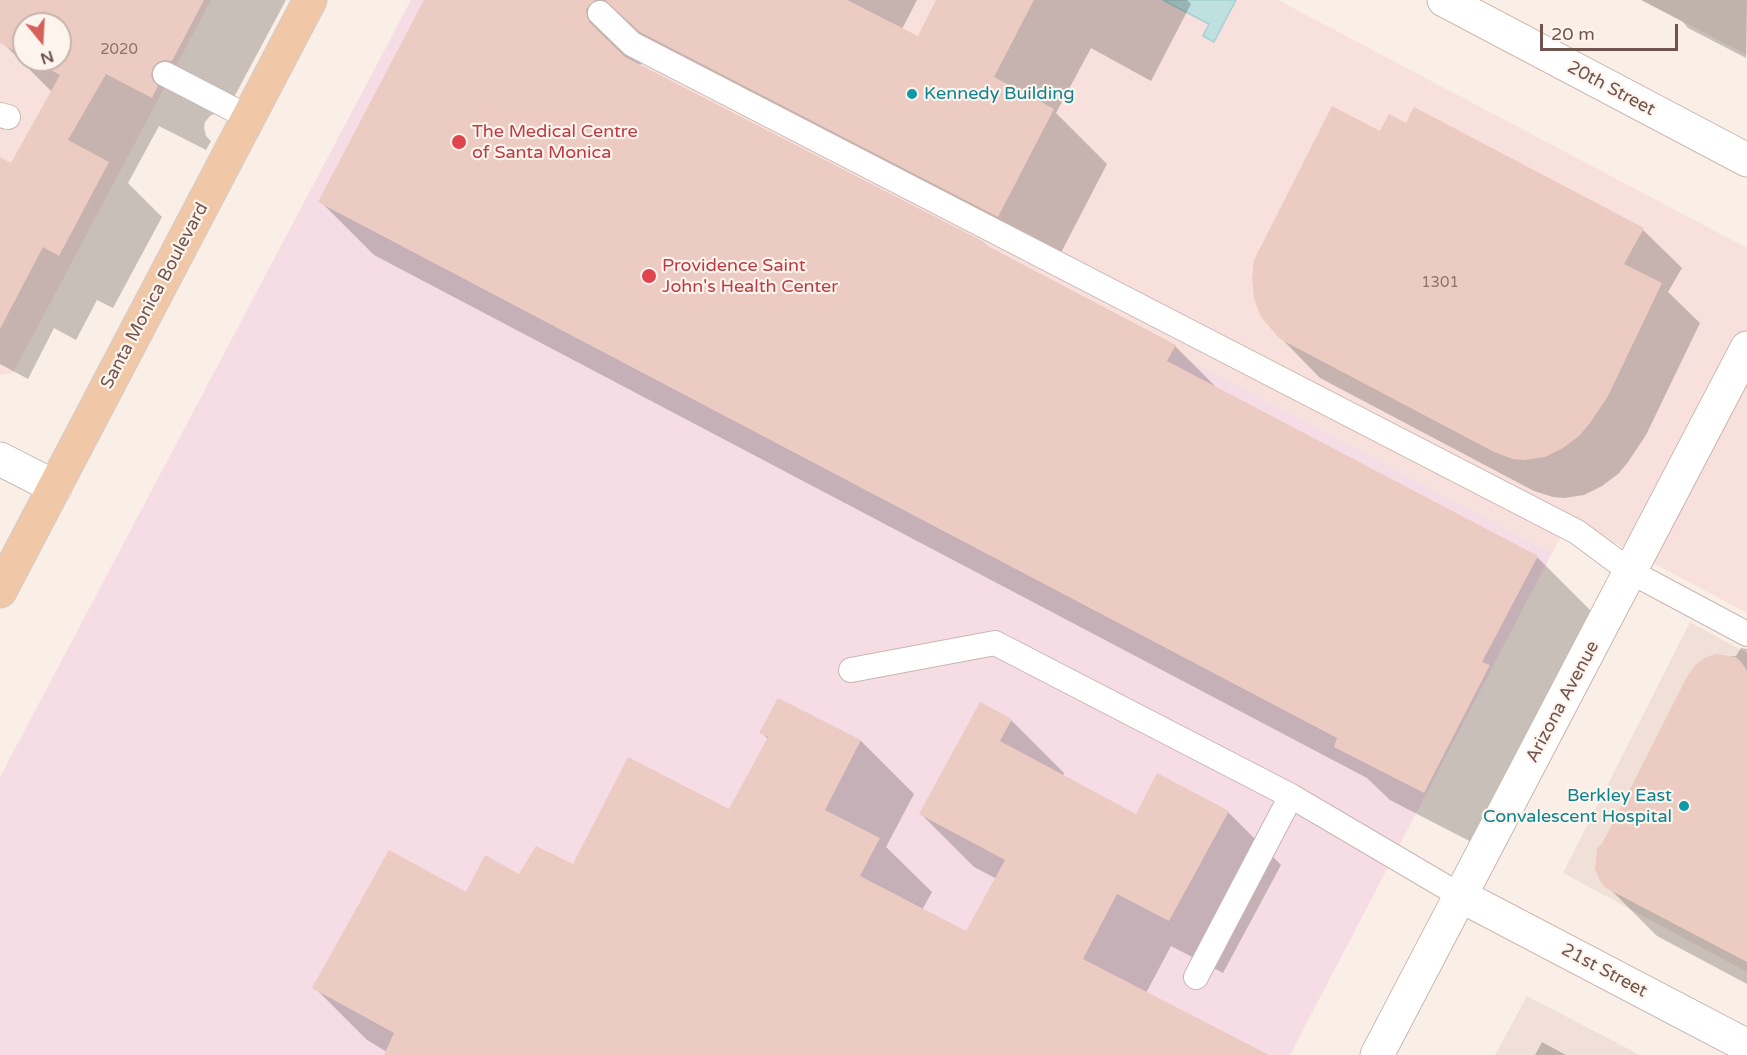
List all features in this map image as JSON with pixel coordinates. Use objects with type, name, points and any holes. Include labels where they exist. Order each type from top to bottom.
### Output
[{"type":"main road","name":"Santa Monica Boulevard","points":[[0,591],[310,0]]},
{"type":"street","name":"20th Street","points":[[1444,0],[1747,160]]},
{"type":"street","name":"Arizona Avenue","points":[[1377,1055],[1747,348]]},
{"type":"street","points":[[0,459],[55,486]]},
{"type":"street","name":"21st Street","points":[[1461,896],[1747,1046]]},
{"type":"lane","points":[[600,13],[632,44],[1577,531],[1631,572],[1747,634]]},
{"type":"lane","points":[[165,74],[248,117]]},
{"type":"lane","points":[[850,670],[995,643],[1291,796],[1461,896]]},
{"type":"lane","points":[[1196,977],[1291,796]]},
{"type":"shaded area","points":[[0,0],[211,0],[13,373],[0,375]]},
{"type":"shaded area","name":"Providence Saint John's Health Center","points":[[411,0],[516,0],[1552,553],[1290,1055],[0,1055],[0,777]]},
{"type":"shaded area","points":[[516,0],[1278,0],[1747,248],[1747,613],[1570,519],[1552,553]]},
{"type":"shaded area","points":[[1642,0],[1747,0],[1747,55]]},
{"type":"shaded area","name":"Berkley East Convalescent Hospital","points":[[1690,622],[1747,653],[1747,972],[1563,873]]},
{"type":"shaded area","points":[[1527,996],[1640,1055],[1495,1055]]},
{"type":"water","points":[[1163,0],[1236,0],[1214,42],[1203,36],[1209,24]]},
{"type":"building","points":[[0,0],[204,0],[172,61],[164,60],[153,67],[151,75],[158,86],[152,98],[106,74],[68,140],[109,162],[59,256],[43,247],[0,329],[0,157],[11,163],[60,75],[54,72],[72,72],[72,12],[12,12],[12,50],[0,43]]},
{"type":"building","name":"The Medical Centre of Santa Monica","points":[[424,0],[595,0],[586,9],[590,23],[625,57],[984,242],[1176,345],[1167,361],[1538,556],[1482,662],[1490,665],[1424,793],[1334,747],[1337,738],[318,202]]},
{"type":"building","name":"Kennedy Building","points":[[605,0],[847,0],[918,36],[936,0],[1034,0],[994,77],[1054,109],[998,217],[640,32]]},
{"type":"building","points":[[1332,106],[1380,131],[1389,114],[1406,123],[1414,107],[1644,228],[1624,264],[1662,283],[1608,396],[1579,436],[1563,448],[1545,457],[1524,460],[1513,459],[1494,452],[1280,339],[1261,317],[1254,299],[1252,278],[1254,260]]},
{"type":"building","name":"Berkley East Convalescent Hospital","points":[[1716,654],[1736,657],[1747,671],[1747,962],[1606,888],[1595,869],[1597,848],[1602,844],[1687,677],[1695,665],[1704,658]]},
{"type":"building","points":[[778,698],[861,740],[825,810],[880,838],[860,876],[966,931],[1005,860],[919,814],[980,702],[1012,719],[1000,741],[1136,814],[1157,773],[1229,811],[1169,921],[1117,894],[1083,959],[1269,1055],[384,1055],[394,1033],[312,988],[389,850],[466,892],[485,855],[519,874],[536,846],[573,864],[628,757],[729,809],[768,737],[759,733]]},
{"type":"place","name":"Kennedy Building","points":[[912,94]]},
{"type":"place","name":"The Medical Centre of Santa Monica","points":[[459,142]]},
{"type":"place","name":"Providence Saint John's Health Center","points":[[649,276]]},
{"type":"place","name":"Berkley East Convalescent Hospital","points":[[1684,806]]}]
